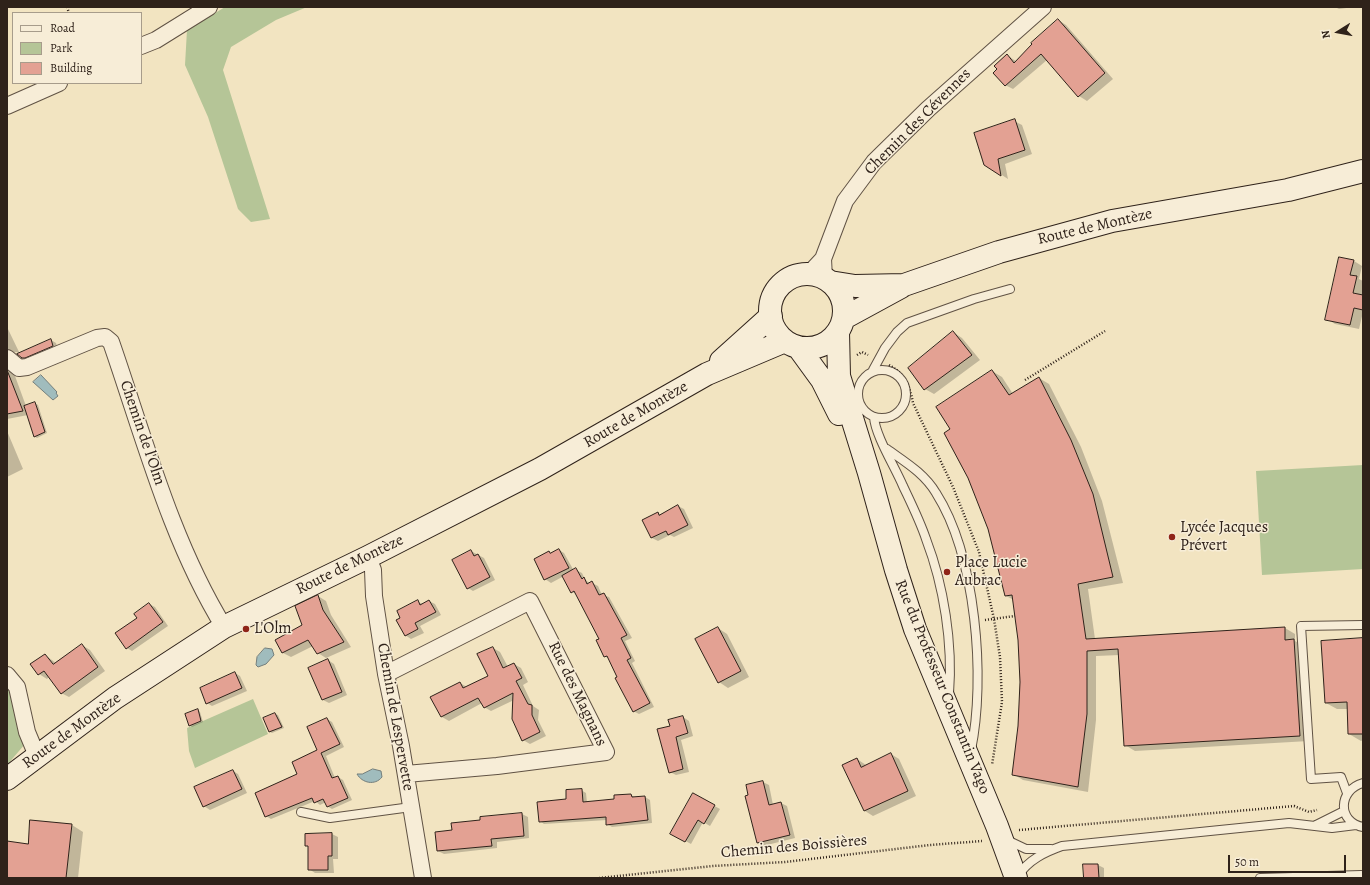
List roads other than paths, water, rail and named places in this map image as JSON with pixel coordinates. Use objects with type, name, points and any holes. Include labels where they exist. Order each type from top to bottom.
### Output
[{"type":"street","points":[[142,46],[156,40],[209,7]]},
{"type":"street","name":"Chemin des Cévennes","points":[[821,273],[845,201],[874,162],[934,104],[1039,9]]},
{"type":"street","points":[[7,106],[57,84]]},
{"type":"street","name":"Route de Montèze","points":[[821,273],[856,286],[904,285],[998,252],[1112,221],[1288,190],[1363,171]]},
{"type":"street","points":[[821,273],[837,289],[842,298],[844,308],[841,325],[831,340],[821,346],[810,348],[791,344],[773,326],[770,316],[771,303],[776,291],[784,282],[796,276],[821,273]]},
{"type":"street","points":[[841,325],[904,285]]},
{"type":"street","name":"Route de Montèze","points":[[707,374],[770,316]]},
{"type":"street","name":"Rue du Professeur Constantin Vago","points":[[841,325],[839,376],[870,474],[896,570],[915,629],[1003,836],[1016,878]]},
{"type":"street","name":"Chemin de l'Olm","points":[[7,358],[19,368],[27,368],[97,338],[105,337],[111,342],[172,518],[200,582],[224,627]]},
{"type":"street","name":"Route de Montèze","points":[[7,779],[115,698],[224,627],[368,557],[540,469],[707,374],[791,344]]},
{"type":"street","name":"Rue du Professeur Constantin Vago","points":[[791,344],[822,380],[836,406],[846,432],[901,631],[964,774],[1003,836],[1002,878]]},
{"type":"street","name":"Chemin de Lespervette","points":[[368,557],[373,570],[374,596],[386,674],[406,774],[423,878]]},
{"type":"street","name":"Rue des Magnans","points":[[386,674],[530,601],[606,752],[497,766],[406,774]]},
{"type":"street","points":[[7,675],[17,687],[27,732],[37,756]]},
{"type":"lane","points":[[857,392],[862,379],[873,370],[897,332],[907,323],[974,299],[1010,289]]},
{"type":"lane","points":[[839,376],[857,392],[861,407],[874,417],[890,416],[897,412],[903,405],[906,389],[900,378],[890,371],[873,370]]},
{"type":"lane","points":[[874,417],[874,427],[887,449],[926,539],[940,587],[946,625],[949,659],[950,680],[947,707]]},
{"type":"lane","points":[[887,449],[919,472],[936,492],[955,533],[964,566],[974,621],[978,680],[975,732],[969,758]]},
{"type":"lane","points":[[1347,794],[1341,777],[1312,779],[1301,626],[1363,625]]},
{"type":"lane","points":[[1359,826],[1351,822],[1344,811],[1343,805],[1351,788],[1363,784]]},
{"type":"lane","points":[[301,812],[330,818],[411,807]]},
{"type":"lane","points":[[1316,826],[1344,811]]},
{"type":"lane","points":[[1016,878],[1023,868],[1037,857],[1062,846],[1289,823],[1332,828],[1359,826]]},
{"type":"lane","points":[[1003,836],[1019,847],[1026,849],[1054,849]]},
{"type":"lane","points":[[1260,878],[1362,875]]},
{"type":"water","points":[[41,375],[57,392],[56,393],[58,396],[53,400],[33,382]]},
{"type":"water","points":[[265,648],[272,649],[274,655],[266,664],[258,667],[256,665],[257,657]]},
{"type":"water","points":[[373,769],[381,771],[382,777],[376,782],[362,780],[357,774],[362,774]]},
{"type":"place","name":"Lycée Jacques Prévert","points":[[1172,537]]},
{"type":"place","name":"Place Lucie Aubrac","points":[[947,572]]},
{"type":"place","name":"L'Olm","points":[[246,629]]}]
